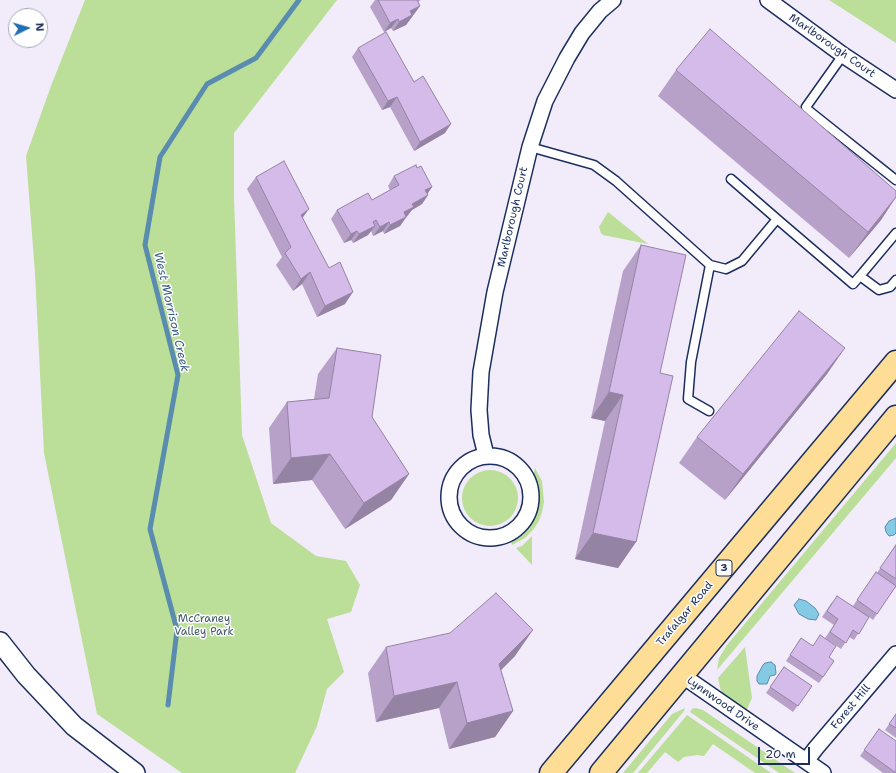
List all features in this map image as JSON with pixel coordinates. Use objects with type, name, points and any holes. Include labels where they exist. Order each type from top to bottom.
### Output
[{"type":"main road","name":"Trafalgar Road","points":[[551,773],[896,362]]},
{"type":"main road","points":[[601,773],[683,676],[896,417]]},
{"type":"street","name":"Marlborough Court","points":[[486,455],[481,435],[479,410],[481,372],[495,292],[530,147],[545,101],[566,58],[582,33],[600,12],[613,0]]},
{"type":"street","name":"Marlborough Court","points":[[768,0],[843,55],[896,90]]},
{"type":"street","points":[[486,455],[503,457],[513,462],[521,469],[528,479],[531,490],[531,502],[528,514],[522,524],[513,532],[496,538],[474,536],[458,524],[451,512],[448,498],[450,485],[456,472],[466,463],[486,455]]},
{"type":"street","points":[[0,642],[26,676],[74,726],[135,773]]},
{"type":"street","name":"Forest Hill","points":[[806,761],[896,654]]},
{"type":"street","name":"Lynnwood Drive","points":[[683,676],[823,773]]},
{"type":"lane","points":[[843,55],[806,106],[808,110],[896,180]]},
{"type":"lane","points":[[530,147],[594,165],[616,180],[710,264],[726,269],[742,261],[777,219]]},
{"type":"lane","points":[[731,179],[853,284],[896,233]]},
{"type":"lane","points":[[709,411],[688,399],[691,362],[710,264]]},
{"type":"lane","points":[[860,276],[878,290],[890,287],[896,280]]},
{"type":"green space","name":"McCraney Valley Park","points":[[85,0],[337,0],[234,133],[234,197],[242,435],[271,523],[316,556],[346,561],[360,585],[351,612],[327,619],[344,672],[327,689],[317,726],[295,773],[182,773],[97,714],[44,453],[35,273],[26,156],[51,86]]},
{"type":"green space","points":[[829,0],[896,0],[896,43]]},
{"type":"green space","points":[[608,212],[648,244],[603,235],[599,227]]},
{"type":"green space","points":[[896,443],[896,458],[717,670],[719,658],[727,645]]},
{"type":"green space","points":[[535,468],[542,481],[544,502],[542,512],[539,521],[533,530],[525,538],[512,545],[510,538],[522,530],[529,522],[535,509],[536,491],[533,477]]},
{"type":"green space","points":[[490,470],[501,472],[510,478],[516,487],[518,498],[516,509],[510,518],[501,524],[490,526],[479,524],[470,518],[464,509],[462,498],[464,487],[470,478],[479,472]]},
{"type":"green space","points":[[532,536],[532,565],[516,548],[522,546]]},
{"type":"green space","points":[[745,647],[752,698],[746,711],[723,695],[718,678]]},
{"type":"green space","points":[[685,708],[633,773],[623,773],[672,714]]},
{"type":"green space","points":[[695,708],[703,710],[795,773],[779,773],[690,712]]},
{"type":"green space","points":[[687,715],[771,773],[755,773],[713,744],[704,756],[697,755],[684,757],[678,762],[665,752],[647,773],[638,773]]},
{"type":"water","points":[[896,518],[896,533],[889,536],[885,527],[889,521]]},
{"type":"water","points":[[799,599],[806,601],[815,608],[819,614],[816,620],[808,619],[799,614],[794,605]]},
{"type":"water","points":[[771,662],[775,665],[775,675],[770,676],[767,684],[759,684],[757,681],[757,676],[763,665]]},
{"type":"building","points":[[378,0],[417,0],[420,6],[410,11],[412,15],[399,22],[398,19],[390,23]]},
{"type":"building","points":[[710,29],[896,191],[896,197],[868,232],[676,70]]},
{"type":"building","points":[[386,32],[414,82],[423,76],[451,124],[420,142],[397,97],[388,101],[358,48]]},
{"type":"building","points":[[284,161],[309,209],[301,215],[329,268],[340,262],[353,292],[325,306],[310,272],[301,279],[285,253],[291,247],[256,177]]},
{"type":"building","points":[[416,165],[417,168],[421,166],[432,187],[425,190],[428,195],[412,204],[414,207],[404,212],[406,217],[390,225],[389,222],[380,227],[376,220],[373,222],[375,226],[359,234],[357,231],[351,234],[337,210],[368,193],[372,200],[399,185],[394,176]]},
{"type":"building","points":[[641,245],[686,255],[660,373],[673,376],[636,542],[593,533],[623,395],[609,392]]},
{"type":"building","points":[[799,311],[845,348],[743,474],[697,437]]},
{"type":"building","points":[[337,348],[381,355],[372,417],[409,474],[364,503],[330,454],[291,458],[287,402],[329,398]]},
{"type":"building","points":[[896,545],[896,579],[880,568]]},
{"type":"building","points":[[876,572],[896,586],[877,614],[857,600]]},
{"type":"building","points":[[496,593],[533,630],[499,664],[513,711],[467,723],[457,682],[394,696],[386,647],[450,633]]},
{"type":"building","points":[[837,596],[869,617],[859,634],[853,630],[846,643],[830,632],[838,619],[827,611]]},
{"type":"building","points":[[820,635],[836,646],[829,657],[834,661],[823,677],[790,655],[801,638],[813,646]]},
{"type":"building","points":[[784,667],[812,686],[798,706],[770,687]]},
{"type":"building","points":[[896,714],[896,728],[889,724]]},
{"type":"building","points":[[879,729],[896,741],[896,773],[864,750]]},
{"type":"waterway","name":"West Morrison Creek","points":[[168,705],[177,630],[150,529],[178,375],[145,245],[160,157],[207,84],[256,58],[299,0]]}]
